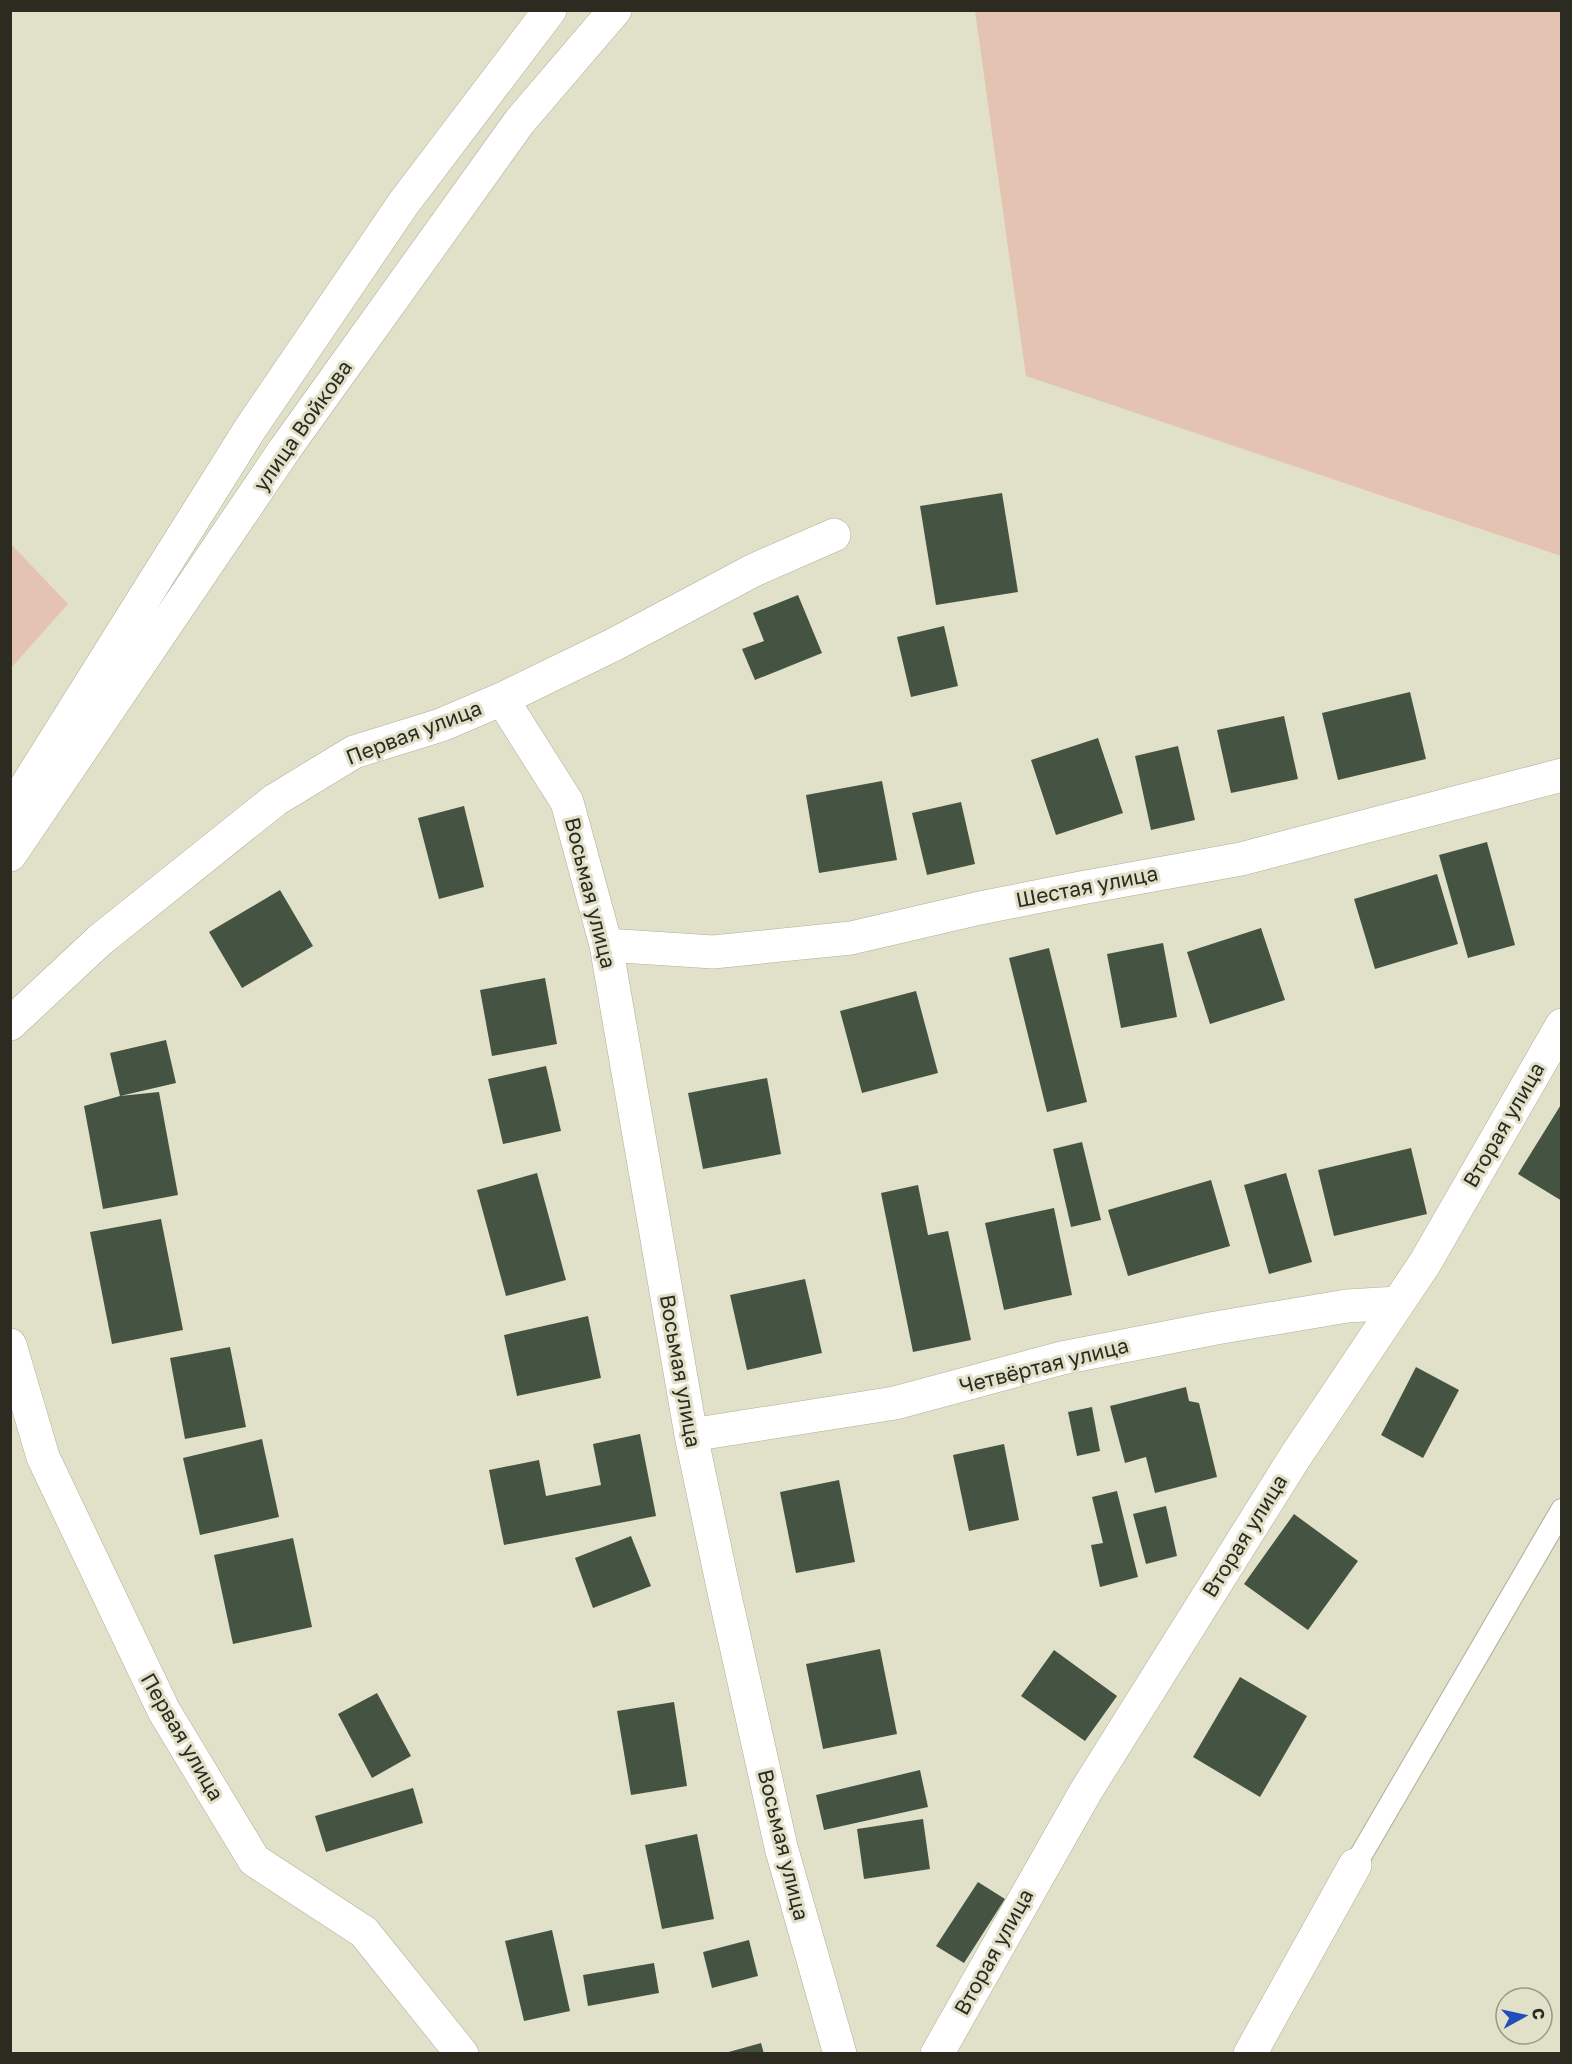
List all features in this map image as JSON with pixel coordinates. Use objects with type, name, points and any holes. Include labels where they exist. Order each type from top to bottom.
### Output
[{"type":"street","name":"улица Войкова","points":[[10,812],[250,429],[403,204],[550,10]]},
{"type":"street","name":"улица Войкова","points":[[10,855],[292,439],[520,122],[615,10]]},
{"type":"street","name":"Первая улица","points":[[10,1024],[100,940],[275,800],[354,753],[441,725],[502,699],[613,645],[754,570],[834,535]]},
{"type":"street","name":"Восьмая улица","points":[[502,699],[567,802],[606,945],[691,1435],[781,1846],[840,2054]]},
{"type":"street","name":"Шестая улица","points":[[606,945],[713,952],[851,938],[991,906],[1241,859],[1562,775]]},
{"type":"street","name":"Вторая улица","points":[[937,2054],[1086,1791],[1294,1457],[1425,1263],[1562,1024]]},
{"type":"street","name":"Четвёртая улица","points":[[691,1435],[895,1403],[1062,1358],[1216,1328],[1347,1306],[1398,1303]]},
{"type":"street","name":"Первая улица","points":[[10,1345],[43,1457],[164,1711],[254,1860],[364,1932],[462,2054]]},
{"type":"street","points":[[1250,2054],[1355,1865]]},
{"type":"lane","points":[[1355,1865],[1562,1510]]},
{"type":"shaded area","points":[[975,11],[1561,11],[1561,556],[1026,376]]},
{"type":"shaded area","points":[[11,544],[68,604],[11,668]]},
{"type":"building","points":[[1002,493],[1018,592],[936,605],[920,506]]},
{"type":"building","points":[[798,595],[822,653],[755,680],[742,649],[764,641],[753,613]]},
{"type":"building","points":[[944,626],[958,686],[911,697],[897,637]]},
{"type":"building","points":[[1410,692],[1426,759],[1338,780],[1322,713]]},
{"type":"building","points":[[1284,716],[1298,779],[1231,793],[1217,730]]},
{"type":"building","points":[[1098,738],[1123,813],[1056,835],[1031,760]]},
{"type":"building","points":[[1178,746],[1195,820],[1151,830],[1135,756]]},
{"type":"building","points":[[882,781],[897,860],[819,873],[806,795]]},
{"type":"building","points":[[961,802],[975,864],[927,875],[912,813]]},
{"type":"building","points":[[464,806],[484,887],[439,899],[418,818]]},
{"type":"building","points":[[1487,842],[1515,945],[1468,958],[1439,855]]},
{"type":"building","points":[[1437,874],[1458,944],[1375,969],[1354,899]]},
{"type":"building","points":[[280,890],[313,946],[242,988],[209,932]]},
{"type":"building","points":[[1261,928],[1285,1000],[1210,1024],[1187,952]]},
{"type":"building","points":[[1163,943],[1177,1017],[1121,1028],[1107,954]]},
{"type":"building","points":[[1049,948],[1087,1102],[1047,1112],[1009,958]]},
{"type":"building","points":[[545,978],[557,1044],[492,1056],[480,990]]},
{"type":"building","points":[[916,991],[938,1073],[862,1093],[840,1011]]},
{"type":"building","points":[[166,1040],[176,1083],[120,1096],[110,1053]]},
{"type":"building","points":[[546,1066],[561,1131],[503,1144],[488,1079]]},
{"type":"building","points":[[767,1078],[781,1154],[703,1169],[688,1093]]},
{"type":"building","points":[[159,1092],[178,1195],[103,1209],[84,1106],[120,1096]]},
{"type":"building","points":[[1562,1103],[1562,1201],[1518,1174]]},
{"type":"building","points":[[1082,1142],[1101,1220],[1071,1227],[1053,1149]]},
{"type":"building","points":[[1411,1148],[1427,1214],[1334,1236],[1318,1170]]},
{"type":"building","points":[[537,1173],[566,1280],[506,1296],[477,1190]]},
{"type":"building","points":[[1286,1173],[1312,1262],[1269,1274],[1244,1185]]},
{"type":"building","points":[[1211,1180],[1230,1246],[1128,1276],[1108,1210]]},
{"type":"building","points":[[918,1185],[928,1235],[948,1231],[971,1340],[913,1352],[881,1193]]},
{"type":"building","points":[[1054,1208],[1072,1295],[1004,1310],[985,1223]]},
{"type":"building","points":[[161,1219],[183,1330],[112,1344],[90,1232]]},
{"type":"building","points":[[805,1279],[822,1353],[747,1370],[730,1295]]},
{"type":"building","points":[[588,1316],[601,1378],[517,1396],[504,1335]]},
{"type":"building","points":[[230,1347],[246,1427],[185,1439],[170,1358]]},
{"type":"building","points":[[1416,1367],[1459,1390],[1423,1458],[1381,1435]]},
{"type":"building","points":[[1186,1387],[1189,1401],[1199,1403],[1217,1477],[1155,1493],[1146,1457],[1125,1463],[1110,1406]]},
{"type":"building","points":[[1092,1407],[1100,1451],[1077,1456],[1068,1412]]},
{"type":"building","points":[[640,1434],[656,1516],[504,1545],[489,1470],[539,1460],[546,1496],[601,1485],[593,1444]]},
{"type":"building","points":[[262,1439],[279,1517],[200,1535],[183,1458]]},
{"type":"building","points":[[1004,1444],[1019,1520],[969,1531],[953,1455]]},
{"type":"building","points":[[839,1480],[855,1562],[796,1573],[780,1492]]},
{"type":"building","points":[[1117,1491],[1138,1577],[1100,1587],[1091,1545],[1103,1543],[1092,1497]]},
{"type":"building","points":[[1166,1506],[1177,1556],[1146,1564],[1133,1514]]},
{"type":"building","points":[[1294,1514],[1358,1561],[1308,1630],[1244,1584]]},
{"type":"building","points":[[631,1536],[651,1586],[593,1608],[575,1558]]},
{"type":"building","points":[[293,1538],[312,1627],[233,1644],[214,1555]]},
{"type":"building","points":[[880,1649],[897,1734],[823,1749],[806,1664]]},
{"type":"building","points":[[1054,1650],[1117,1696],[1085,1741],[1021,1696]]},
{"type":"building","points":[[1240,1677],[1307,1716],[1260,1797],[1193,1757]]},
{"type":"building","points":[[377,1693],[411,1756],[372,1778],[338,1714]]},
{"type":"building","points":[[674,1702],[687,1786],[631,1795],[617,1711]]},
{"type":"building","points":[[920,1770],[928,1807],[824,1830],[816,1795]]},
{"type":"building","points":[[413,1788],[423,1823],[326,1852],[315,1816]]},
{"type":"building","points":[[923,1819],[930,1869],[864,1879],[857,1829]]},
{"type":"building","points":[[697,1834],[714,1919],[662,1929],[645,1845]]},
{"type":"building","points":[[978,1882],[1005,1899],[964,1963],[936,1946]]},
{"type":"building","points":[[552,1930],[570,2011],[524,2021],[505,1941]]},
{"type":"building","points":[[749,1940],[758,1976],[712,1988],[703,1952]]},
{"type":"building","points":[[654,1963],[659,1993],[588,2006],[583,1975]]},
{"type":"building","points":[[761,2043],[764,2054],[725,2054],[725,2053]]}]
